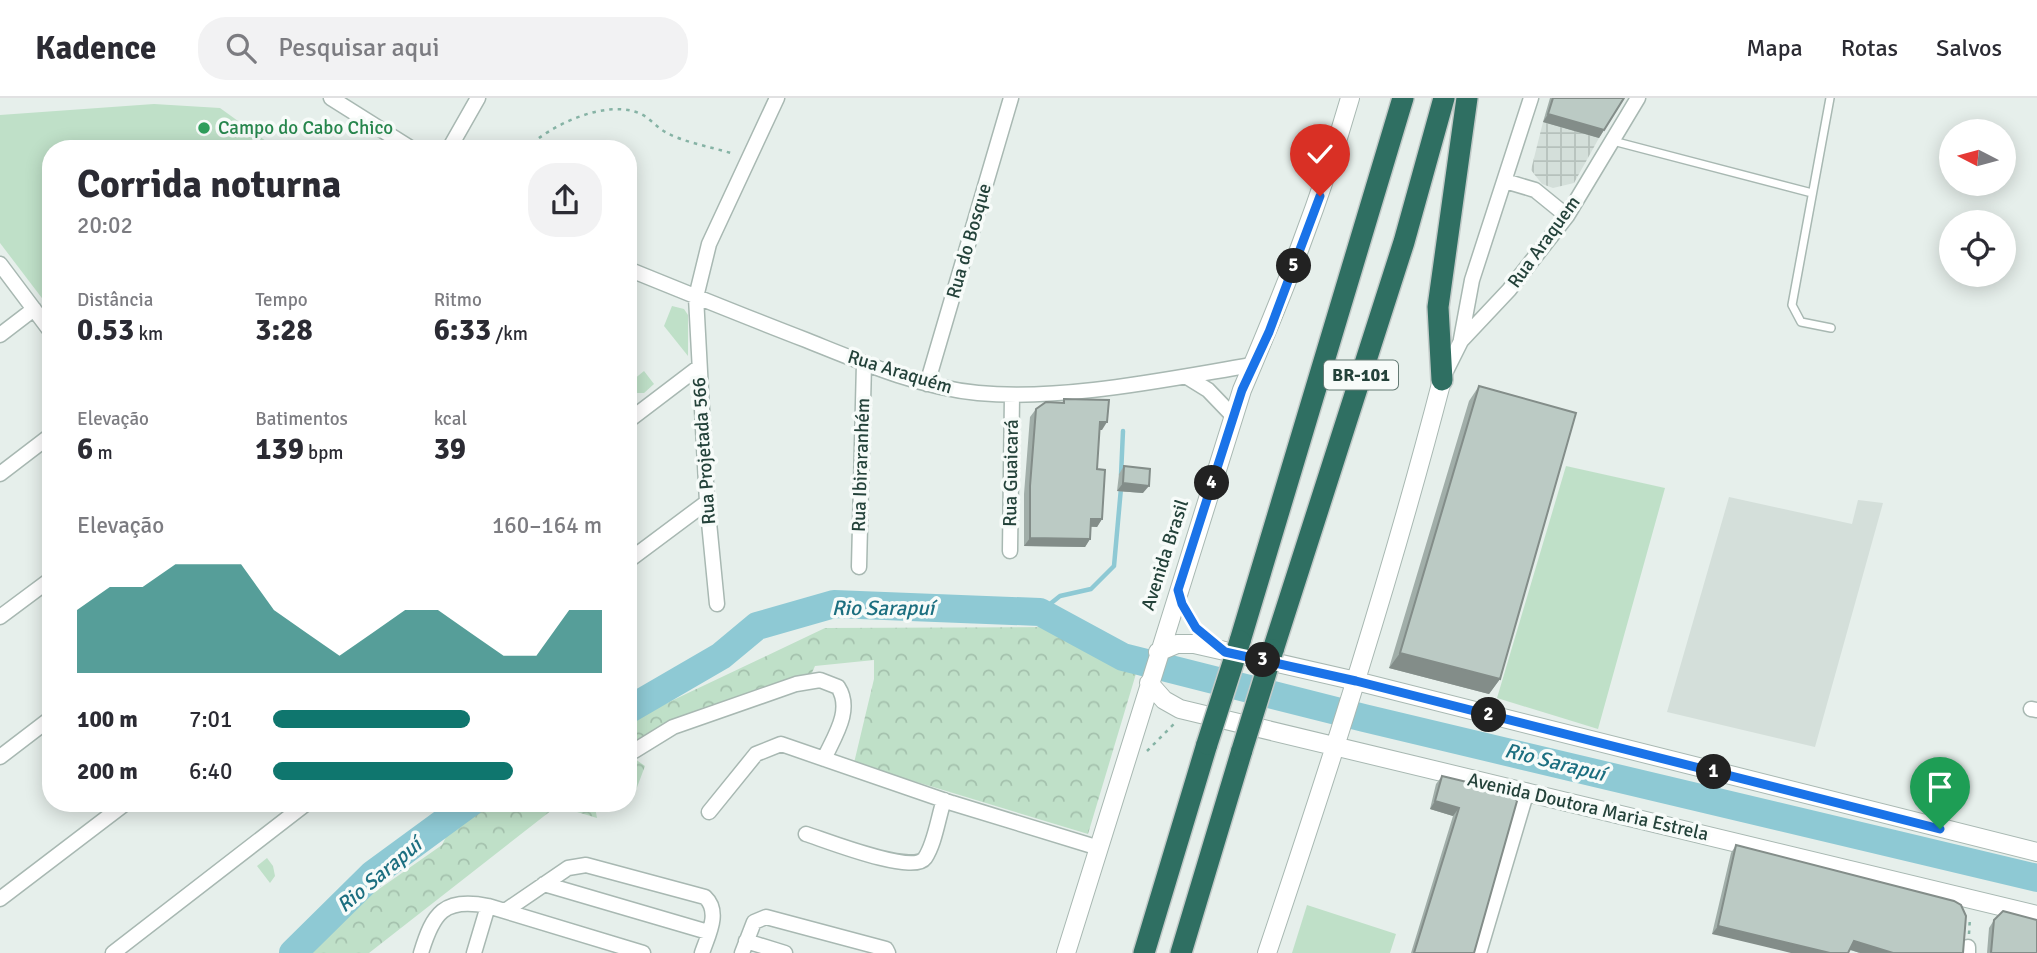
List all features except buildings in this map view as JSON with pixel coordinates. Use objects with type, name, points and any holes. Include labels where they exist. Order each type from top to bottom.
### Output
[{"type":"highway","name":"BR-101","points":[[1144,953],[1403,98]]},
{"type":"highway","name":"BR-101","points":[[1181,953],[1273,650],[1404,242],[1444,98]]},
{"type":"highway","points":[[1442,380],[1438,307],[1467,98]]},
{"type":"highway","points":[[1193,953],[1200,887]]},
{"type":"highway","points":[[1130,953],[1164,889]]},
{"type":"street","points":[[331,98],[398,140]]},
{"type":"street","points":[[454,140],[478,98]]},
{"type":"street","name":"Rua Projetada 566","points":[[717,604],[707,502],[696,297],[709,244],[777,98]]},
{"type":"street","name":"Rua do Bosque","points":[[927,384],[1011,98]]},
{"type":"street","name":"Avenida Brasil","points":[[1066,953],[1233,416],[1252,365],[1269,332],[1320,196],[1350,98]]},
{"type":"street","points":[[1461,341],[1472,280],[1531,98]]},
{"type":"street","name":"Rua Araquem","points":[[1442,380],[1461,341],[1509,290],[1567,216],[1638,98]]},
{"type":"street","points":[[1505,181],[1535,190],[1567,216]]},
{"type":"street","points":[[0,264],[42,320]]},
{"type":"street","name":"Rua Araquém","points":[[637,273],[864,363],[927,384],[1012,395],[1187,377],[1252,365]]},
{"type":"street","points":[[0,335],[34,309]]},
{"type":"street","name":"Rua Ibiraranhém","points":[[859,567],[864,363]]},
{"type":"street","points":[[637,411],[698,367]]},
{"type":"street","points":[[1187,377],[1214,395],[1233,416]]},
{"type":"street","points":[[1267,953],[1350,702],[1442,380]]},
{"type":"street","name":"Rua Guaicará","points":[[1010,551],[1012,395]]},
{"type":"street","points":[[0,474],[42,442]]},
{"type":"street","points":[[637,554],[707,502]]},
{"type":"street","points":[[0,617],[42,586]]},
{"type":"street","points":[[1158,654],[1177,644],[1194,644],[1356,681],[2037,852]]},
{"type":"street","points":[[1367,645],[1374,669],[1387,690]]},
{"type":"street","points":[[637,749],[673,727],[696,718],[796,684],[820,680],[838,687],[844,706],[840,725],[824,759]]},
{"type":"street","name":"Avenida Doutora Maria Estrela","points":[[1150,680],[1171,705],[1196,713],[1338,741],[1357,754],[1527,791],[2037,915]]},
{"type":"street","points":[[0,757],[42,725]]},
{"type":"street","points":[[709,812],[743,767],[769,747],[782,744],[944,800],[1099,848]]},
{"type":"street","points":[[1328,770],[1357,754]]},
{"type":"street","points":[[1480,953],[1527,791]]},
{"type":"street","points":[[806,834],[899,863],[918,863],[925,859],[944,800]]},
{"type":"street","points":[[0,899],[114,812]]},
{"type":"street","points":[[113,953],[295,812]]},
{"type":"street","points":[[505,911],[578,864],[705,897],[712,903],[714,912],[702,953]]},
{"type":"street","points":[[544,884],[708,932]]},
{"type":"street","points":[[421,953],[427,933],[444,909],[462,902],[505,911],[607,948],[643,953]]},
{"type":"street","points":[[474,953],[488,906]]},
{"type":"street","points":[[785,953],[744,947],[754,922],[766,917],[886,949],[888,953]]},
{"type":"lane","points":[[1830,98],[1792,305],[1801,322],[1831,328]]},
{"type":"lane","points":[[1612,141],[1812,193]]},
{"type":"path","points":[[535,140],[604,110],[622,110],[641,114],[670,134],[747,158]]},
{"type":"path","points":[[1188,616],[1196,628]]},
{"type":"path","points":[[1140,760],[1166,730],[1196,713]]},
{"type":"path","points":[[1968,950],[1972,899]]},
{"type":"shaded area","points":[[1543,122],[1599,138],[1574,183],[1553,188],[1542,184],[1531,170]]},
{"type":"shaded area","points":[[1729,497],[1852,524],[1858,500],[1883,503],[1815,747],[1667,712]]},
{"type":"green space","points":[[154,104],[220,108],[264,140],[42,140],[42,298],[0,243],[0,115]]},
{"type":"green space","points":[[672,306],[684,309],[688,315],[688,356],[664,326]]},
{"type":"green space","points":[[644,371],[654,384],[644,393],[637,393],[637,377]]},
{"type":"green space","points":[[1566,466],[1665,488],[1598,729],[1497,698]]},
{"type":"green space","points":[[1054,627],[1122,664],[1138,667],[1088,834],[854,763],[874,679],[874,660],[815,666],[811,675],[649,733],[637,743],[637,719],[650,711],[825,628]]},
{"type":"green space","points":[[637,760],[645,766],[637,787]]},
{"type":"green space","points":[[470,812],[549,812],[369,953],[312,953],[359,903],[442,845],[454,821]]},
{"type":"green space","points":[[577,812],[596,812],[597,818]]},
{"type":"green space","points":[[267,858],[273,866],[275,876],[270,883],[257,866]]},
{"type":"green space","points":[[1307,905],[1396,934],[1390,953],[1292,953]]},
{"type":"waterway","name":"Rio Sarapuí","points":[[1121,475],[1123,431]]},
{"type":"waterway","name":"Rio Sarapuí","points":[[1040,612],[1060,596],[1091,589],[1114,566],[1121,488]]},
{"type":"waterway","name":"Rio Sarapuí","points":[[637,705],[721,656],[757,626],[834,604],[1040,612],[1123,657],[1364,718],[2037,878]]},
{"type":"waterway","name":"Rio Sarapuí","points":[[293,953],[373,874],[458,812]]},
{"type":"place","name":"Campo do Cabo Chico","points":[[204,128]]},
{"type":"route","points":[[1320,196],[1269,332],[1242,390],[1178,590],[1182,604],[1196,628],[1225,652],[1356,681],[1940,829]]}]
